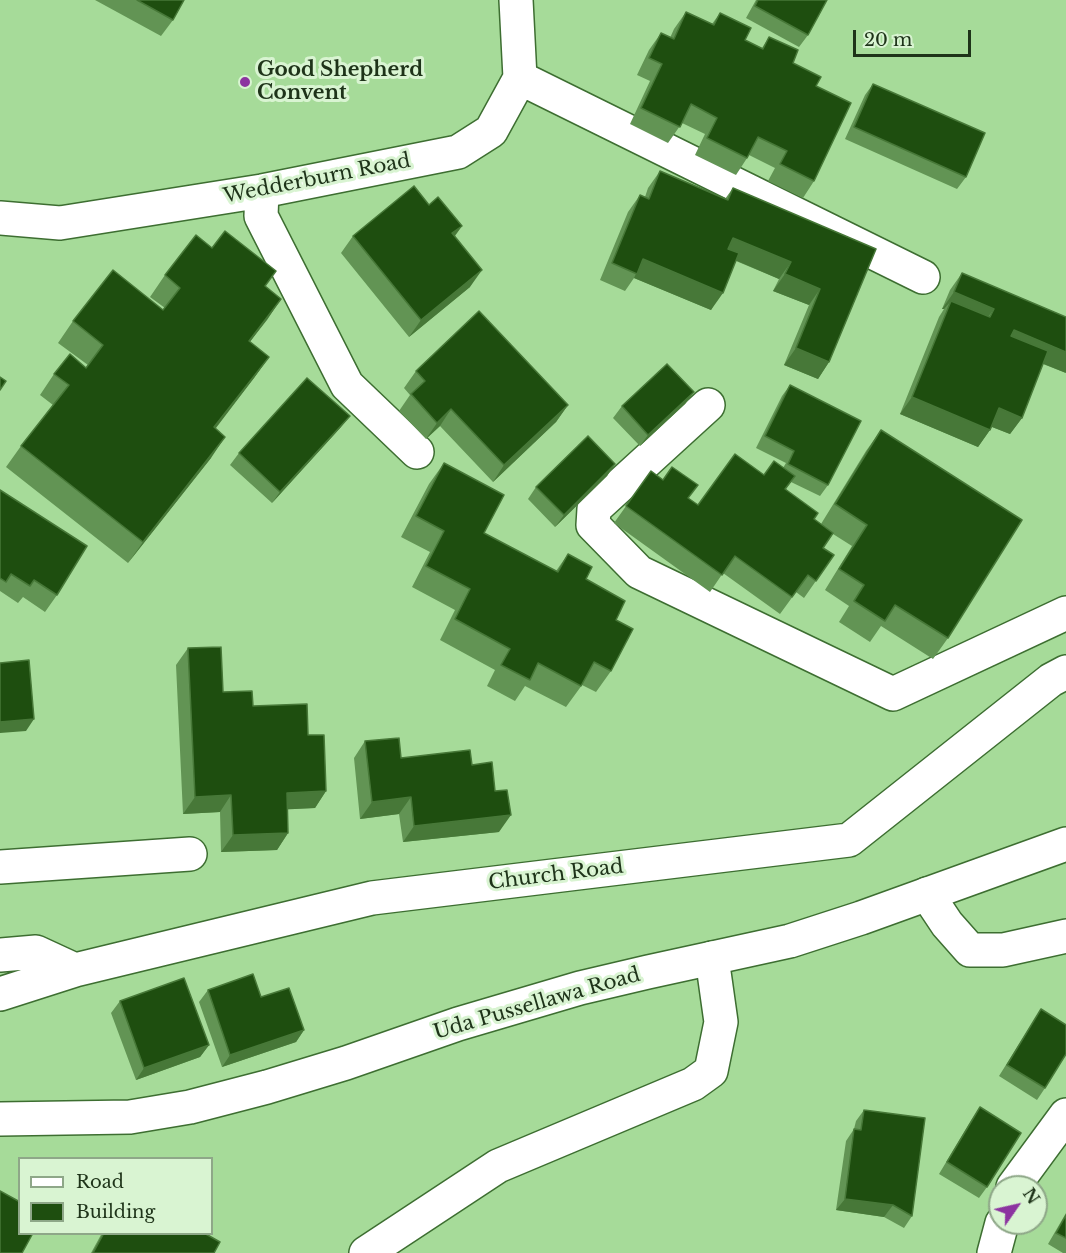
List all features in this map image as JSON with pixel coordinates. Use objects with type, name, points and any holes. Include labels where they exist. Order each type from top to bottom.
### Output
[{"type":"street","points":[[516,0],[520,78],[923,278]]},
{"type":"street","name":"Wedderburn Road","points":[[0,218],[60,223],[262,191],[458,152],[491,131],[520,78]]},
{"type":"street","points":[[262,191],[261,216],[347,385],[417,452]]},
{"type":"street","points":[[708,405],[594,509],[593,525],[639,572],[893,694],[1066,613]]},
{"type":"street","name":"Church Road","points":[[0,994],[75,970],[372,898],[849,840],[1052,680],[1066,672]]},
{"type":"street","name":"Uda Pussellawa Road","points":[[0,1119],[130,1117],[190,1107],[346,1063],[458,1024],[580,988],[790,941],[861,918],[1066,844]]},
{"type":"street","points":[[0,867],[190,854]]},
{"type":"street","points":[[927,894],[947,924],[970,950],[1004,950],[1066,936]]},
{"type":"street","points":[[0,955],[36,952],[75,970]]},
{"type":"street","points":[[366,1253],[498,1166],[693,1084],[711,1071],[721,1022],[712,958]]},
{"type":"street","points":[[1022,1175],[1066,1115]]},
{"type":"street","points":[[994,1253],[999,1235]]},
{"type":"building","points":[[137,0],[184,0],[173,20]]},
{"type":"building","points":[[758,0],[827,0],[808,35],[755,6]]},
{"type":"building","points":[[686,12],[714,25],[720,13],[751,28],[745,40],[763,49],[769,37],[798,50],[793,63],[821,77],[816,86],[851,103],[814,181],[780,164],[787,151],[758,137],[747,158],[707,138],[717,118],[691,104],[680,127],[641,108],[662,64],[649,58],[661,33],[674,39]]},
{"type":"building","points":[[873,84],[985,133],[966,177],[854,127]]},
{"type":"building","points":[[660,171],[728,200],[733,188],[876,249],[829,362],[796,348],[820,289],[785,274],[791,262],[733,238],[728,249],[739,253],[723,293],[643,259],[637,274],[612,263],[640,195],[649,199]]},
{"type":"building","points":[[414,186],[429,205],[438,197],[462,226],[452,233],[482,270],[421,320],[353,236]]},
{"type":"building","points":[[225,231],[276,271],[265,286],[281,299],[249,341],[269,357],[214,427],[225,437],[143,542],[21,446],[69,385],[54,374],[70,354],[86,368],[103,345],[73,321],[113,270],[163,310],[180,288],[165,275],[196,235],[212,248]]},
{"type":"building","points":[[962,273],[1066,317],[1066,352],[1014,330],[1011,336],[1048,351],[1022,418],[999,408],[990,430],[912,397],[951,301],[990,317],[994,309],[954,292]]},
{"type":"building","points":[[479,311],[568,405],[504,465],[451,409],[437,423],[411,394],[425,381],[416,371]]},
{"type":"building","points":[[667,364],[694,392],[648,435],[622,406]]},
{"type":"building","points":[[0,377],[6,381],[0,390]]},
{"type":"building","points":[[307,378],[350,416],[280,492],[239,453]]},
{"type":"building","points":[[790,385],[861,421],[828,485],[788,464],[794,451],[765,436]]},
{"type":"building","points":[[881,430],[1022,520],[948,638],[895,605],[885,621],[854,601],[864,585],[839,569],[867,525],[835,504]]},
{"type":"building","points":[[588,436],[615,464],[564,515],[536,487]]},
{"type":"building","points":[[735,454],[764,475],[774,461],[795,476],[785,489],[818,513],[814,519],[833,533],[823,548],[834,555],[816,581],[808,575],[792,597],[735,556],[722,575],[626,506],[651,471],[663,480],[672,467],[698,485],[688,498],[698,505]]},
{"type":"building","points":[[444,463],[504,495],[484,533],[558,572],[568,554],[592,567],[586,579],[625,601],[616,620],[633,629],[611,671],[594,662],[581,686],[538,663],[530,680],[501,665],[510,649],[455,619],[470,589],[426,566],[444,531],[416,516]]},
{"type":"building","points":[[0,490],[87,546],[57,595],[34,580],[30,586],[11,574],[6,582],[0,578]]},
{"type":"building","points":[[221,647],[223,692],[252,691],[253,706],[307,704],[308,735],[324,735],[326,791],[287,793],[288,833],[233,835],[231,795],[195,797],[188,648]]},
{"type":"building","points":[[29,660],[34,719],[0,722],[0,663]]},
{"type":"building","points":[[399,738],[401,758],[470,750],[472,765],[492,762],[495,791],[507,790],[511,815],[414,826],[411,797],[372,802],[365,741]]},
{"type":"building","points":[[253,974],[261,997],[289,988],[304,1030],[230,1055],[208,990]]},
{"type":"building","points":[[184,978],[209,1045],[144,1068],[120,1001]]},
{"type":"building","points":[[1041,1009],[1066,1025],[1066,1054],[1045,1088],[1007,1065]]},
{"type":"building","points":[[980,1107],[1021,1133],[995,1175],[988,1175],[987,1187],[947,1162]]},
{"type":"building","points":[[864,1110],[925,1118],[912,1216],[893,1205],[845,1199],[854,1129],[861,1130]]},
{"type":"building","points":[[0,1191],[18,1201],[18,1235],[32,1235],[22,1253],[0,1253]]},
{"type":"building","points":[[1066,1215],[1066,1238],[1056,1233]]},
{"type":"building","points":[[103,1235],[208,1235],[220,1242],[214,1253],[93,1253]]},
{"type":"place","name":"Good Shepherd Convent","points":[[245,82]]}]
